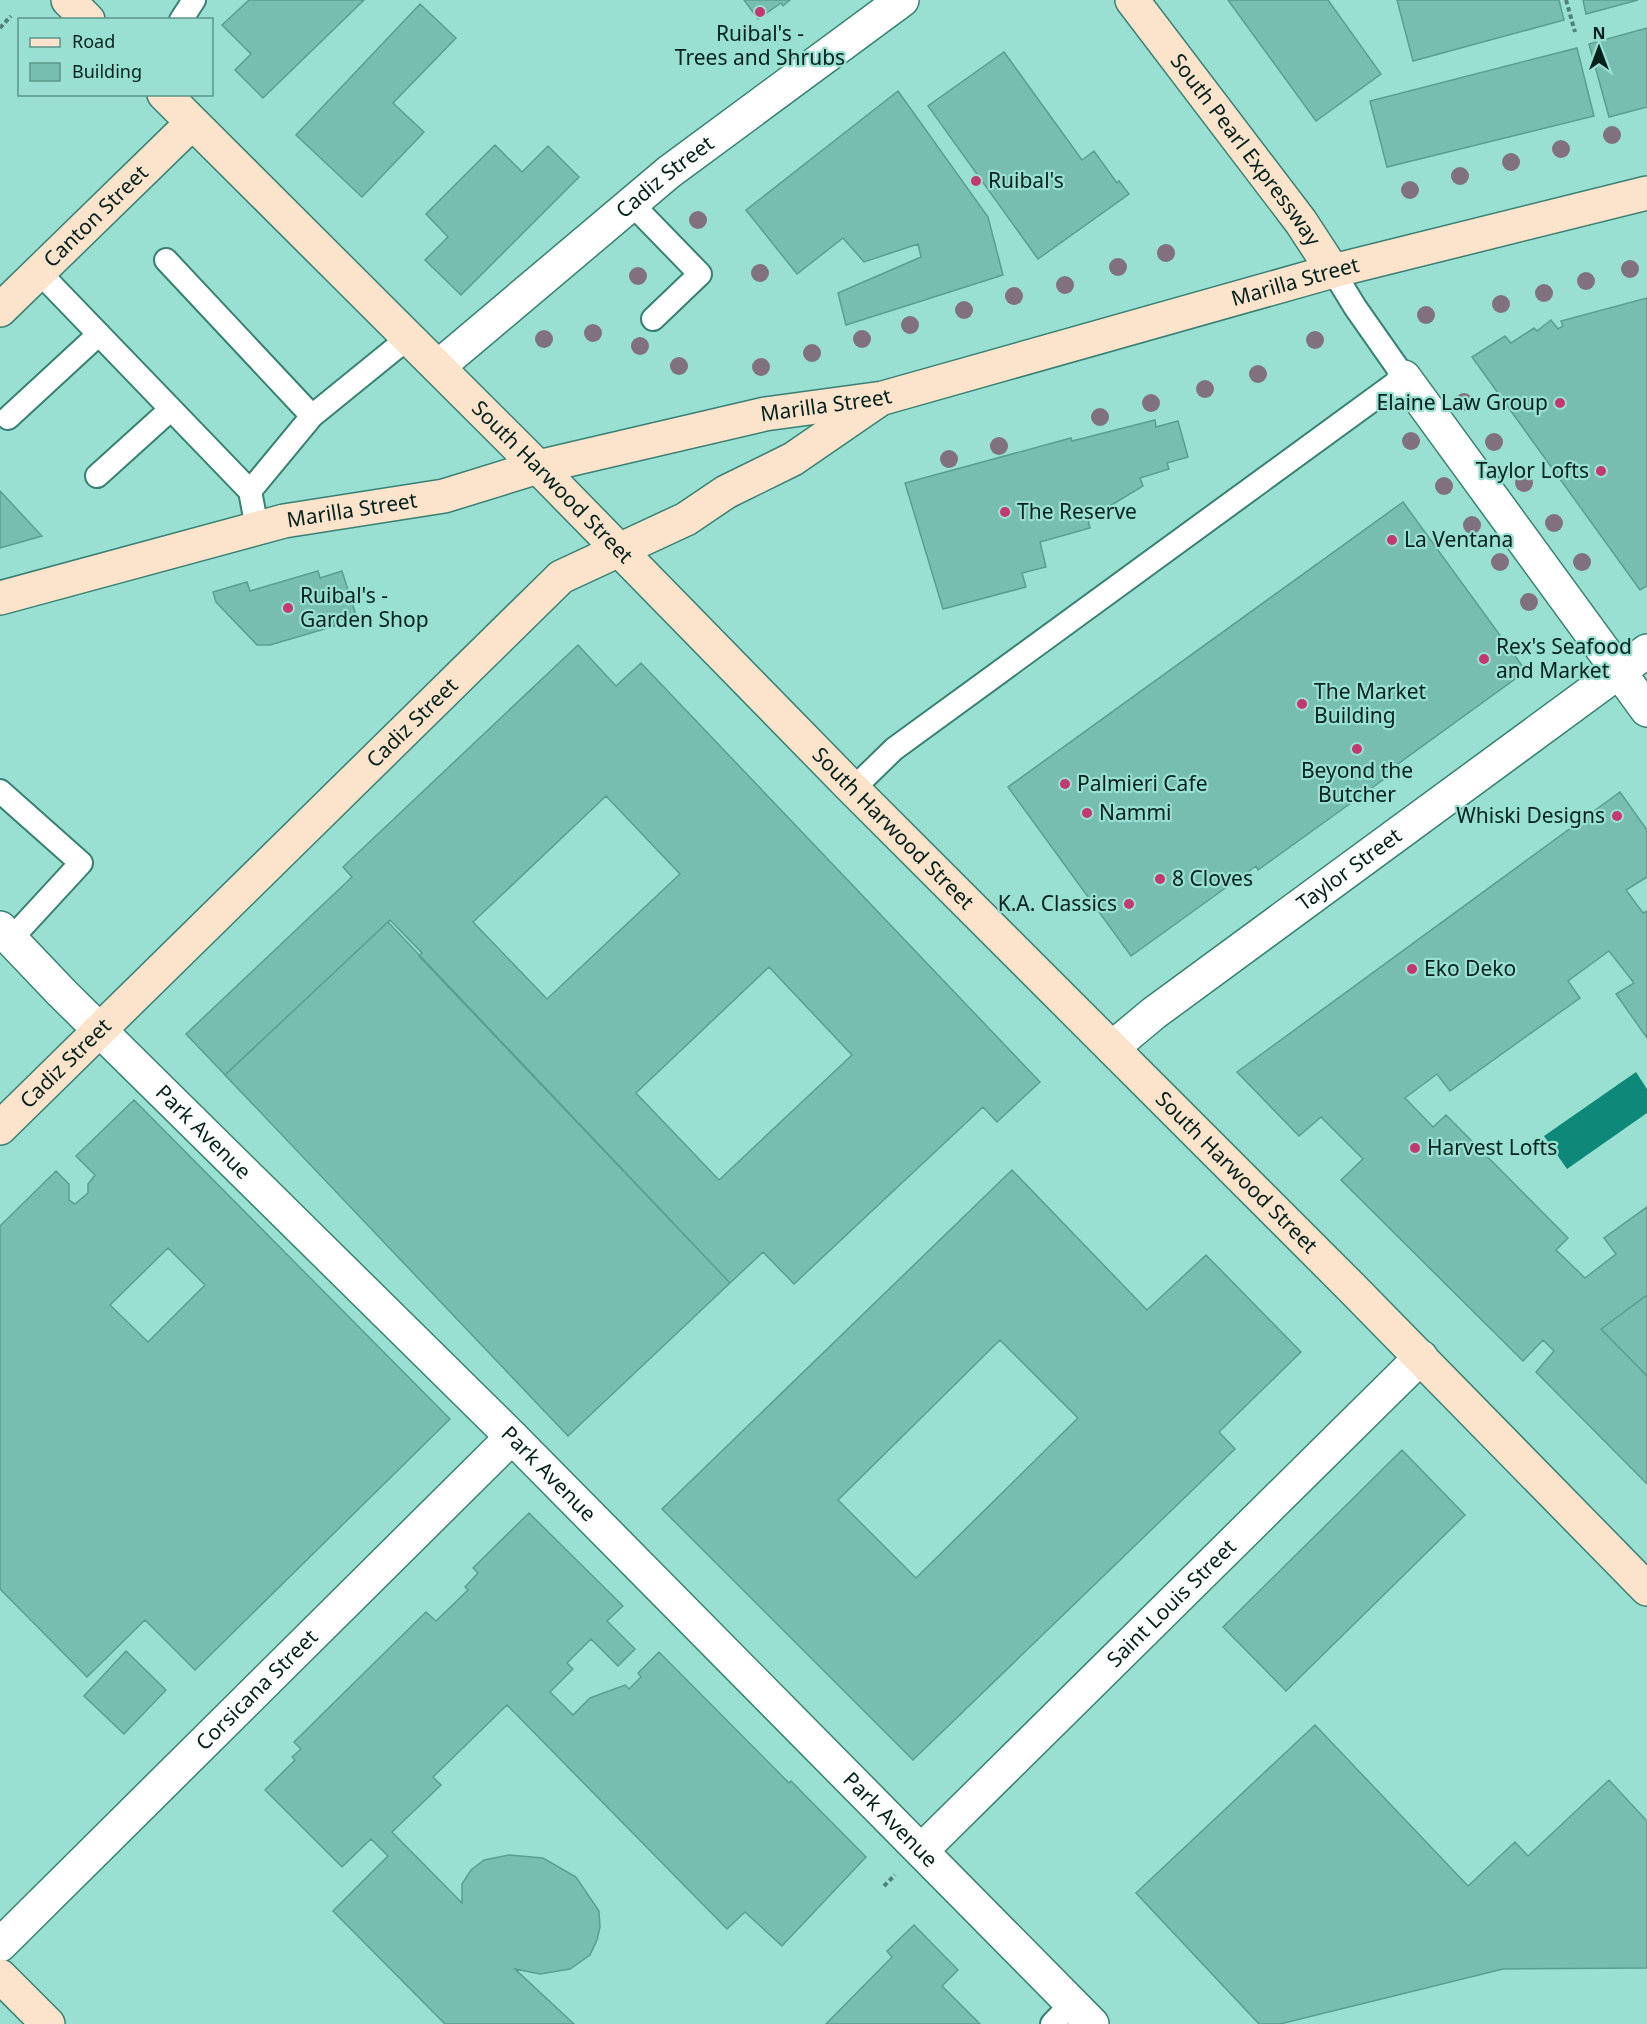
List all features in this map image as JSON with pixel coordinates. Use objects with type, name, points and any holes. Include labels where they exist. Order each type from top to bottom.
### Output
[{"type":"main road","points":[[68,0],[86,18]]},
{"type":"main road","name":"South Pearl Expressway","points":[[1132,0],[1301,222],[1333,271]]},
{"type":"main road","name":"South Harwood Street","points":[[166,96],[538,467],[853,789],[1420,1357],[1647,1589]]},
{"type":"main road","name":"Canton Street","points":[[0,310],[192,123]]},
{"type":"main road","name":"Marilla Street","points":[[0,598],[312,515],[444,496],[538,467],[765,414],[883,398],[1333,271],[1647,193]]},
{"type":"main road","name":"Cadiz Street","points":[[0,1128],[561,577],[686,519],[726,492],[793,459],[883,398]]},
{"type":"main road","points":[[0,1976],[48,2024]]},
{"type":"street","name":"Cadiz Street","points":[[438,367],[669,172],[902,0]]},
{"type":"street","name":"South Pearl Expressway","points":[[1404,377],[1647,710]]},
{"type":"street","name":"Taylor Street","points":[[1112,1048],[1154,1013],[1647,651]]},
{"type":"street","name":"Park Avenue","points":[[5,934],[513,1437],[922,1850],[1072,2017]]},
{"type":"street","name":"Saint Louis Street","points":[[922,1850],[1420,1357]]},
{"type":"street","name":"Corsicana Street","points":[[0,1945],[513,1437]]},
{"type":"lane","points":[[182,18],[194,0]]},
{"type":"lane","points":[[631,203],[700,274],[653,319]]},
{"type":"lane","points":[[166,260],[312,416]]},
{"type":"lane","name":"South Pearl Expressway","points":[[1333,271],[1404,377]]},
{"type":"lane","points":[[39,272],[250,492],[257,528]]},
{"type":"lane","points":[[8,418],[99,334]]},
{"type":"lane","points":[[250,492],[312,416],[408,338]]},
{"type":"lane","points":[[853,789],[894,749],[1404,377]]},
{"type":"lane","points":[[97,476],[170,410]]},
{"type":"lane","points":[[0,791],[81,863],[5,934]]},
{"type":"path","points":[[1566,0],[1575,32]]},
{"type":"path","points":[[0,28],[11,16]]},
{"type":"shaded area","points":[[1636,1072],[1647,1089],[1647,1113],[1567,1169],[1544,1136]]},
{"type":"building","points":[[249,0],[364,0],[263,98],[235,70],[251,54],[222,25]]},
{"type":"building","name":"Ruibal's - Trees and Shrubs","points":[[744,0],[790,0],[783,6],[781,3],[758,19]]},
{"type":"building","points":[[1228,0],[1328,0],[1381,74],[1316,121]]},
{"type":"building","points":[[1397,0],[1559,0],[1564,20],[1413,61]]},
{"type":"building","points":[[1583,0],[1638,0],[1586,14]]},
{"type":"building","points":[[420,4],[456,38],[393,103],[424,132],[362,197],[296,135]]},
{"type":"building","points":[[1647,28],[1647,107],[1609,117],[1589,44]]},
{"type":"building","points":[[1577,48],[1594,116],[1387,167],[1370,101]]},
{"type":"building","name":"Ruibal's","points":[[1004,52],[1082,160],[1094,151],[1117,183],[1119,181],[1129,194],[1038,259],[928,106]]},
{"type":"building","points":[[898,91],[988,217],[1003,275],[846,325],[838,293],[921,257],[918,244],[864,262],[843,238],[797,274],[746,210]]},
{"type":"building","points":[[495,145],[522,172],[548,146],[579,177],[461,295],[425,260],[448,237],[426,214]]},
{"type":"building","name":"Taylor Lofts","points":[[1647,298],[1647,586],[1640,590],[1472,357],[1505,336],[1511,343],[1534,328],[1537,331],[1551,320],[1558,329],[1563,326],[1561,321]]},
{"type":"building","name":"The Reserve","points":[[1155,420],[1156,427],[1178,421],[1188,457],[1167,463],[1169,469],[1140,478],[1143,486],[1105,509],[1087,515],[1090,528],[1040,542],[1046,567],[1022,573],[1026,587],[943,609],[905,483],[1071,438],[1072,441]]},
{"type":"building","points":[[0,491],[42,536],[0,548]]},
{"type":"building","name":"The Market Building","points":[[1403,502],[1526,671],[1384,774],[1387,777],[1258,870],[1256,866],[1131,956],[1008,787]]},
{"type":"building","name":"Ruibal's - Garden Shop","points":[[318,571],[320,578],[342,571],[356,615],[334,621],[335,626],[270,645],[257,645],[216,602],[213,592],[247,582],[250,591]]},
{"type":"building","points":[[578,645],[616,686],[641,663],[1040,1082],[997,1122],[983,1107],[794,1284],[763,1252],[730,1283],[419,956],[422,953],[390,920],[225,1075],[186,1034],[352,877],[343,867]],"holes":[[[606,796],[680,874],[547,999],[473,922]],[[769,967],[852,1055],[719,1180],[636,1093]]]},
{"type":"building","name":"Harvest Lofts","points":[[1620,792],[1647,830],[1647,877],[1626,890],[1643,913],[1647,911],[1647,1038],[1616,994],[1634,983],[1609,951],[1568,981],[1580,998],[1450,1091],[1437,1074],[1405,1098],[1433,1127],[1446,1115],[1568,1238],[1556,1250],[1585,1278],[1616,1254],[1604,1238],[1647,1207],[1647,1295],[1601,1329],[1647,1376],[1647,1484],[1536,1372],[1554,1351],[1543,1340],[1523,1361],[1341,1180],[1363,1159],[1321,1117],[1299,1136],[1237,1072]]},
{"type":"building","points":[[388,922],[730,1283],[568,1436],[225,1075]]},
{"type":"building","points":[[134,1100],[450,1419],[195,1670],[145,1620],[87,1677],[0,1589],[0,1226],[56,1171],[69,1184],[69,1200],[75,1204],[88,1193],[88,1184],[95,1175],[76,1156]],"holes":[[[168,1248],[205,1285],[148,1342],[110,1305]]]},
{"type":"building","points":[[1012,1170],[1147,1310],[1206,1255],[1301,1352],[1219,1432],[1235,1449],[913,1760],[662,1509]],"holes":[[[1000,1340],[1078,1418],[916,1578],[838,1500]]]},
{"type":"building","points":[[1647,1295],[1647,1376],[1601,1329]]},
{"type":"building","points":[[1402,1450],[1465,1515],[1286,1691],[1223,1627]]},
{"type":"building","points":[[529,1513],[623,1606],[607,1621],[635,1649],[618,1666],[591,1639],[567,1663],[573,1669],[550,1692],[573,1715],[590,1698],[625,1685],[629,1689],[641,1677],[638,1673],[659,1652],[866,1857],[782,1946],[745,1912],[727,1929],[507,1705],[433,1777],[441,1785],[392,1832],[462,1903],[462,1884],[471,1870],[484,1860],[509,1855],[543,1858],[576,1877],[599,1911],[600,1927],[590,1955],[570,1969],[540,1974],[515,1969],[574,2024],[445,2024],[333,1911],[388,1856],[371,1839],[342,1867],[265,1790],[295,1760],[292,1757],[301,1749],[294,1742],[426,1612],[436,1621],[468,1590],[465,1587],[478,1573],[473,1568]]},
{"type":"building","points":[[126,1651],[166,1690],[124,1734],[84,1696]]},
{"type":"building","points":[[1315,1725],[1468,1886],[1515,1842],[1528,1856],[1609,1780],[1647,1821],[1647,1968],[1503,1969],[1280,2024],[1259,2024],[1136,1893]]},
{"type":"building","points":[[914,1925],[958,1970],[942,1986],[980,2024],[826,2024],[892,1957],[887,1951]]},
{"type":"place","name":"Ruibal's - Trees and Shrubs","points":[[760,12]]},
{"type":"place","name":"Ruibal's","points":[[976,181]]},
{"type":"place","name":"Elaine Law Group","points":[[1560,403]]},
{"type":"place","name":"Taylor Lofts","points":[[1601,471]]},
{"type":"place","name":"The Reserve","points":[[1005,512]]},
{"type":"place","name":"La Ventana","points":[[1392,540]]},
{"type":"place","name":"Ruibal's - Garden Shop","points":[[288,608]]},
{"type":"place","name":"Rex's Seafood and Market","points":[[1484,659]]},
{"type":"place","name":"The Market Building","points":[[1302,704]]},
{"type":"place","name":"Beyond the Butcher","points":[[1357,749]]},
{"type":"place","name":"Palmieri Cafe","points":[[1065,784]]},
{"type":"place","name":"Nammi","points":[[1087,813]]},
{"type":"place","name":"Whiski Designs","points":[[1617,816]]},
{"type":"place","name":"8 Cloves","points":[[1160,879]]},
{"type":"place","name":"K.A. Classics","points":[[1129,904]]},
{"type":"place","name":"Eko Deko","points":[[1412,969]]},
{"type":"place","name":"Harvest Lofts","points":[[1415,1148]]}]
